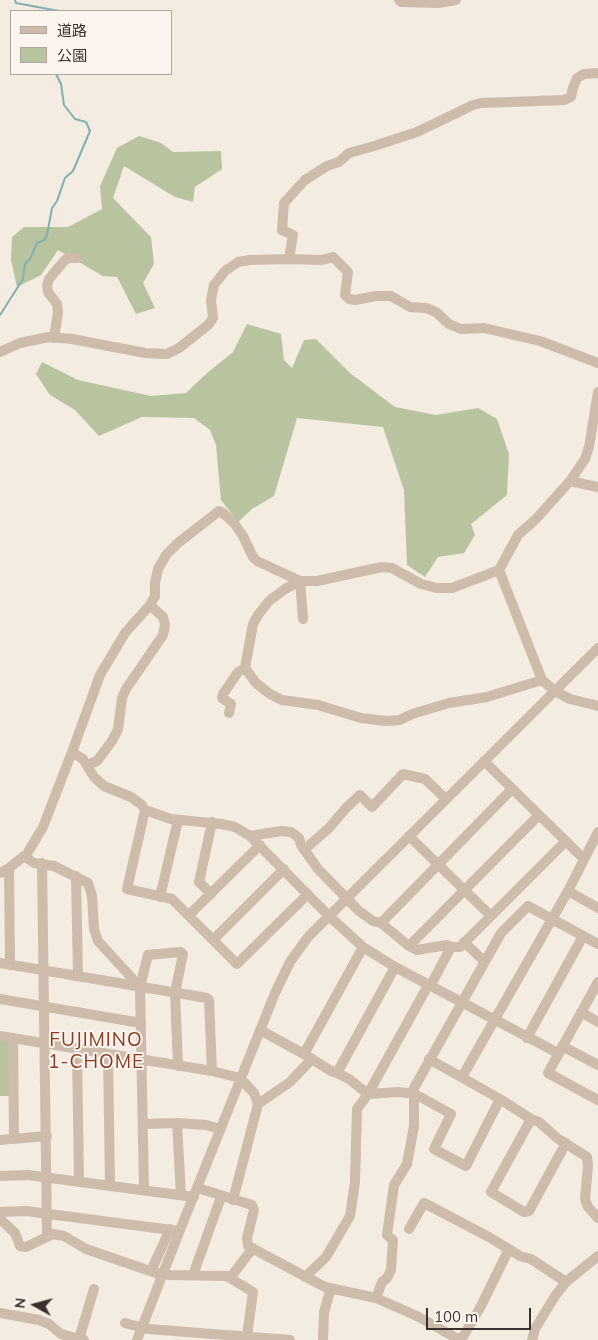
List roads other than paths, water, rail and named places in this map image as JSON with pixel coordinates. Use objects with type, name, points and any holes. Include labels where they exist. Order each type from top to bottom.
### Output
[{"type":"street","points":[[399,0],[400,2],[438,3],[456,0]]},
{"type":"street","points":[[289,260],[293,235],[282,230],[284,202],[305,180],[328,166],[339,162],[349,152],[371,148],[417,132],[481,103],[564,100],[571,97],[577,78],[584,74],[598,73]]},
{"type":"street","points":[[0,352],[20,343],[49,337],[72,339],[145,353],[167,354],[179,348],[208,325],[213,318],[211,300],[214,285],[225,271],[238,262],[250,260],[322,260],[333,257],[348,272],[345,295],[349,299],[391,296],[410,307],[426,308],[436,312],[449,324],[461,329],[484,328],[540,340],[598,363]]},
{"type":"street","points":[[54,338],[58,312],[57,304],[48,292],[49,279],[68,258],[78,258]]},
{"type":"street","points":[[28,852],[44,827],[107,660],[125,633],[150,606],[155,596],[158,569],[166,555],[178,543],[219,511],[237,527],[257,561],[300,581],[317,581],[382,567],[392,568],[422,584],[437,588],[452,588],[498,570],[518,535],[536,519],[570,481],[585,458],[589,447],[598,392]]},
{"type":"street","points":[[570,481],[598,487]]},
{"type":"street","points":[[498,570],[542,680],[555,691],[570,699],[598,706]]},
{"type":"street","points":[[300,581],[303,619]]},
{"type":"street","points":[[300,581],[269,601],[258,615],[253,624],[245,668],[256,683],[270,694],[282,700],[318,705],[361,718],[386,721],[400,720],[412,714],[449,703],[487,697],[542,680]]},
{"type":"street","points":[[87,765],[97,761],[112,741],[118,729],[122,698],[126,689],[163,635],[165,625],[163,617],[150,606]]},
{"type":"street","points":[[151,1271],[176,1232],[196,1192],[240,1078],[275,993],[290,962],[308,937],[598,648]]},
{"type":"street","points":[[229,712],[231,704],[222,698],[223,694],[238,672],[245,668]]},
{"type":"street","points":[[72,752],[84,759],[94,777],[104,786],[131,797],[142,805],[145,810],[178,820],[212,822],[235,827],[250,836],[363,947],[395,967],[527,1038],[598,1065]]},
{"type":"street","points":[[484,761],[584,859]]},
{"type":"street","points":[[304,850],[329,828],[360,795],[372,807],[403,774],[425,779],[446,799]]},
{"type":"street","points":[[381,923],[512,789]]},
{"type":"street","points":[[145,810],[127,889],[172,899],[237,964],[308,894]]},
{"type":"street","points":[[409,946],[538,816]]},
{"type":"street","points":[[160,897],[178,820]]},
{"type":"street","points":[[211,894],[199,882],[212,822]]},
{"type":"street","points":[[250,836],[281,831],[291,832],[300,838],[304,850],[318,869],[359,911],[374,921],[381,923],[409,946],[417,950],[447,945],[460,947],[566,842]]},
{"type":"street","points":[[462,1078],[493,1020],[568,891],[598,832]]},
{"type":"street","points":[[409,836],[490,916]]},
{"type":"street","points":[[189,916],[260,846]]},
{"type":"street","points":[[140,987],[98,942],[94,929],[92,896],[88,883],[54,866],[34,863],[24,856],[5,871],[5,964],[44,971],[78,976],[140,987],[175,993],[207,998],[209,1000],[212,1071]]},
{"type":"street","points":[[42,863],[47,1236]]},
{"type":"street","points":[[213,940],[284,870]]},
{"type":"street","points":[[76,876],[78,976]]},
{"type":"street","points":[[568,891],[598,908]]},
{"type":"street","points":[[376,1298],[382,1282],[387,1278],[391,1270],[393,1240],[387,1235],[394,1184],[407,1164],[414,1126],[414,1088],[501,933],[528,906],[598,944]]},
{"type":"street","points":[[527,1038],[583,936]]},
{"type":"street","points":[[464,942],[485,962]]},
{"type":"street","points":[[258,1104],[290,1082],[308,1057],[363,947]]},
{"type":"street","points":[[305,1277],[326,1257],[350,1216],[354,1182],[357,1109],[368,1094],[451,947]]},
{"type":"street","points":[[144,1190],[140,987],[148,955],[180,952],[183,954],[175,993],[178,1066]]},
{"type":"street","points":[[337,1073],[395,967]]},
{"type":"street","points":[[596,1096],[548,1073],[598,982]]},
{"type":"street","points":[[0,1000],[141,1023]]},
{"type":"street","points":[[581,1012],[598,1022]]},
{"type":"street","points":[[260,1030],[330,1071],[350,1079],[368,1094],[398,1092],[414,1094],[451,1114],[434,1148],[466,1166],[500,1099]]},
{"type":"street","points":[[0,1036],[212,1071],[240,1078],[254,1093],[258,1104],[232,1200]]},
{"type":"street","points":[[13,1038],[14,1139]]},
{"type":"street","points":[[77,1049],[79,1182]]},
{"type":"street","points":[[108,1054],[110,1186]]},
{"type":"street","points":[[429,1059],[500,1099],[531,1119],[540,1122],[557,1138],[587,1157],[585,1200],[588,1207],[598,1218]]},
{"type":"street","points":[[531,1119],[491,1192],[524,1212],[529,1211],[566,1143]]},
{"type":"street","points":[[143,1124],[177,1123],[206,1125],[220,1129]]},
{"type":"street","points":[[177,1123],[181,1195]]},
{"type":"street","points":[[0,1140],[47,1136]]},
{"type":"street","points":[[0,1176],[28,1175],[181,1195],[196,1192],[252,1206],[254,1210],[247,1238],[248,1246],[325,1287],[376,1298],[417,1316],[460,1340],[482,1306],[509,1249]]},
{"type":"street","points":[[193,1275],[222,1197]]},
{"type":"street","points":[[410,1228],[424,1203],[520,1256],[531,1259],[566,1282]]},
{"type":"street","points":[[176,1232],[26,1211],[0,1219],[15,1233],[20,1246],[26,1247],[53,1234],[64,1236],[86,1249],[151,1271],[170,1275],[227,1276],[253,1292],[246,1336]]},
{"type":"street","points":[[137,1340],[176,1232]]},
{"type":"street","points":[[230,1278],[253,1248]]},
{"type":"street","points":[[532,1340],[535,1329],[554,1296],[566,1282],[598,1256]]},
{"type":"street","points":[[323,1340],[324,1312],[331,1288]]},
{"type":"street","points":[[0,1313],[39,1320],[49,1324],[61,1334],[81,1339],[95,1295]]},
{"type":"street","points":[[125,1323],[148,1329],[290,1340]]},
{"type":"waterway","points":[[15,0],[16,3],[54,10]]},
{"type":"waterway","points":[[0,315],[23,279],[25,264],[30,259],[37,243],[44,240],[47,235],[52,208],[57,201],[65,178],[73,171],[90,131],[86,122],[75,119],[64,105],[61,84],[56,75]]},
{"type":"district","name":"FUJIMINO 1-CHOME","points":[[96,1051]]}]
